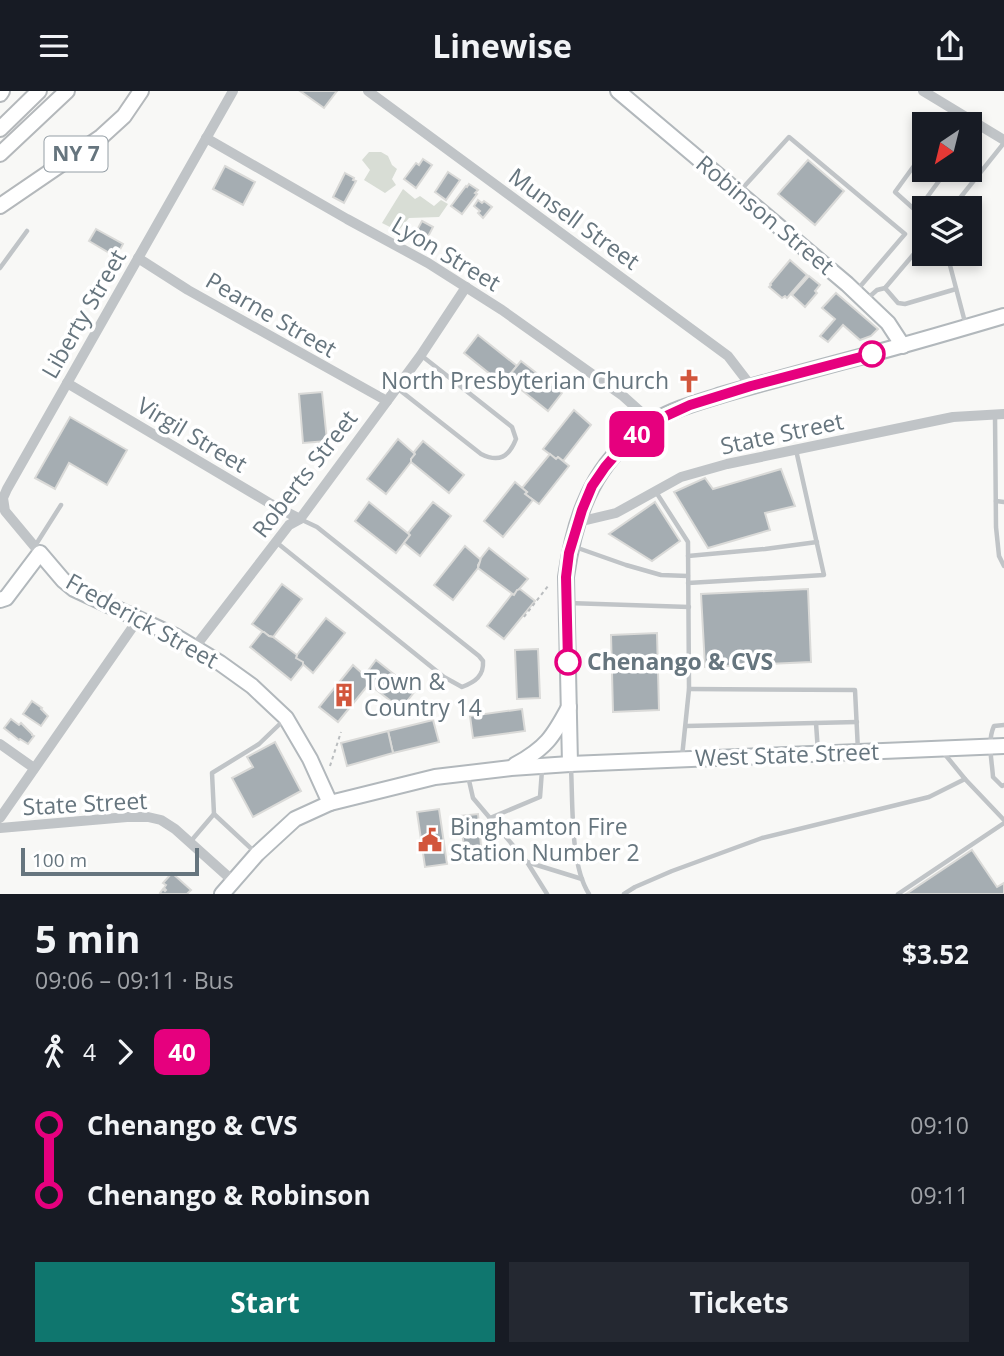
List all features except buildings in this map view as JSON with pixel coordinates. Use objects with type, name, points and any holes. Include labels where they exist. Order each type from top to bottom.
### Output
[{"type":"street","points":[[0,129],[39,91]]},
{"type":"street","points":[[0,155],[67,91]]},
{"type":"street","name":"NY 7","points":[[0,206],[101,137],[124,116],[141,91]]},
{"type":"street","name":"Liberty Street","points":[[37,550],[4,516],[3,498],[233,91]]},
{"type":"street","name":"Munsell Street","points":[[368,91],[728,356],[751,386]]},
{"type":"street","name":"Robinson Street","points":[[618,91],[860,297],[888,323],[903,346]]},
{"type":"street","points":[[923,91],[1004,141]]},
{"type":"street","name":"Lyon Street","points":[[206,138],[466,287],[623,395],[653,422]]},
{"type":"street","name":"Pearne Street","points":[[138,258],[188,290],[387,401]]},
{"type":"street","name":"Roberts Street","points":[[195,647],[289,525],[300,519],[421,355],[466,287]]},
{"type":"street","points":[[570,764],[566,577],[571,546],[592,486],[623,446],[653,422],[690,405],[1004,316]]},
{"type":"street","name":"Virgil Street","points":[[66,383],[300,519]]},
{"type":"street","name":"State Street","points":[[578,522],[615,513],[681,477],[727,464],[953,417],[999,414]]},
{"type":"street","points":[[0,600],[6,597],[37,550]]},
{"type":"street","name":"Frederick Street","points":[[37,550],[74,589],[175,636],[252,686],[286,718],[310,759],[330,803]]},
{"type":"street","points":[[0,818],[139,618]]},
{"type":"street","points":[[511,768],[534,755],[546,744],[570,706]]},
{"type":"street","points":[[0,744],[34,768]]},
{"type":"street","name":"West State Street","points":[[222,894],[257,854],[295,819],[330,803],[435,777],[570,764],[997,746]]},
{"type":"street","name":"State Street","points":[[0,828],[148,817],[161,820],[175,829],[233,881]]},
{"type":"lane","points":[[739,193],[789,137],[905,234],[860,297]]},
{"type":"lane","points":[[961,196],[1004,141]]},
{"type":"lane","points":[[912,169],[895,192],[912,207]]},
{"type":"lane","points":[[927,196],[938,182]]},
{"type":"lane","points":[[0,268],[27,231]]},
{"type":"lane","points":[[860,297],[886,288],[912,257]]},
{"type":"lane","points":[[950,266],[967,327]]},
{"type":"lane","points":[[886,288],[898,303],[905,304],[956,289]]},
{"type":"lane","points":[[397,388],[481,454],[497,459],[509,452],[516,439],[512,427],[421,355]]},
{"type":"lane","points":[[999,414],[996,527],[999,556],[1004,566]]},
{"type":"lane","points":[[688,583],[824,575],[796,449]]},
{"type":"lane","points":[[996,461],[1004,461]]},
{"type":"lane","points":[[656,491],[688,542],[690,689],[682,758]]},
{"type":"lane","points":[[996,502],[1004,502]]},
{"type":"lane","points":[[37,550],[61,505]]},
{"type":"lane","points":[[276,542],[444,677],[462,687],[474,683],[483,671],[483,661],[479,656],[317,527],[300,519]]},
{"type":"lane","points":[[688,556],[817,542]]},
{"type":"lane","points":[[571,546],[661,575],[688,576]]},
{"type":"lane","points":[[567,603],[689,607]]},
{"type":"lane","points":[[690,689],[855,690],[858,752]]},
{"type":"lane","points":[[190,842],[214,814],[212,773],[259,744],[286,718]]},
{"type":"lane","points":[[686,726],[857,722]]},
{"type":"lane","points":[[816,723],[818,753]]},
{"type":"lane","points":[[1004,725],[994,726],[992,732],[997,746],[993,778],[1004,785]]},
{"type":"lane","points":[[898,894],[1004,822],[940,749]]},
{"type":"lane","points":[[570,764],[576,862],[583,885],[589,894]]},
{"type":"lane","points":[[490,818],[540,797],[542,766]]},
{"type":"lane","points":[[468,773],[473,798],[527,862],[547,894]]},
{"type":"lane","points":[[624,894],[672,871],[762,838],[929,797],[965,779]]},
{"type":"lane","points":[[214,814],[257,854]]},
{"type":"lane","points":[[527,862],[582,879]]},
{"type":"path","points":[[524,617],[548,586]]},
{"type":"path","points":[[330,766],[341,732]]},
{"type":"shaded area","points":[[369,152],[381,152],[388,156],[397,169],[392,179],[396,185],[385,193],[364,180],[370,170],[362,160]]},
{"type":"shaded area","points":[[403,189],[415,199],[420,196],[434,206],[441,200],[448,204],[439,217],[409,218],[398,231],[382,223]]},
{"type":"bus line","name":"40","points":[[568,662],[566,577],[569,553],[592,486],[623,446],[653,422],[671,412],[751,386],[872,354]]},
{"type":"place","name":"North Presbyterian Church","points":[[689,381]]},
{"type":"place","name":"Chenango & CVS","points":[[568,662]]},
{"type":"place","name":"Town & Country 14","points":[[344,695]]},
{"type":"place","name":"Binghamton Fire Station Number 2","points":[[430,840]]}]
